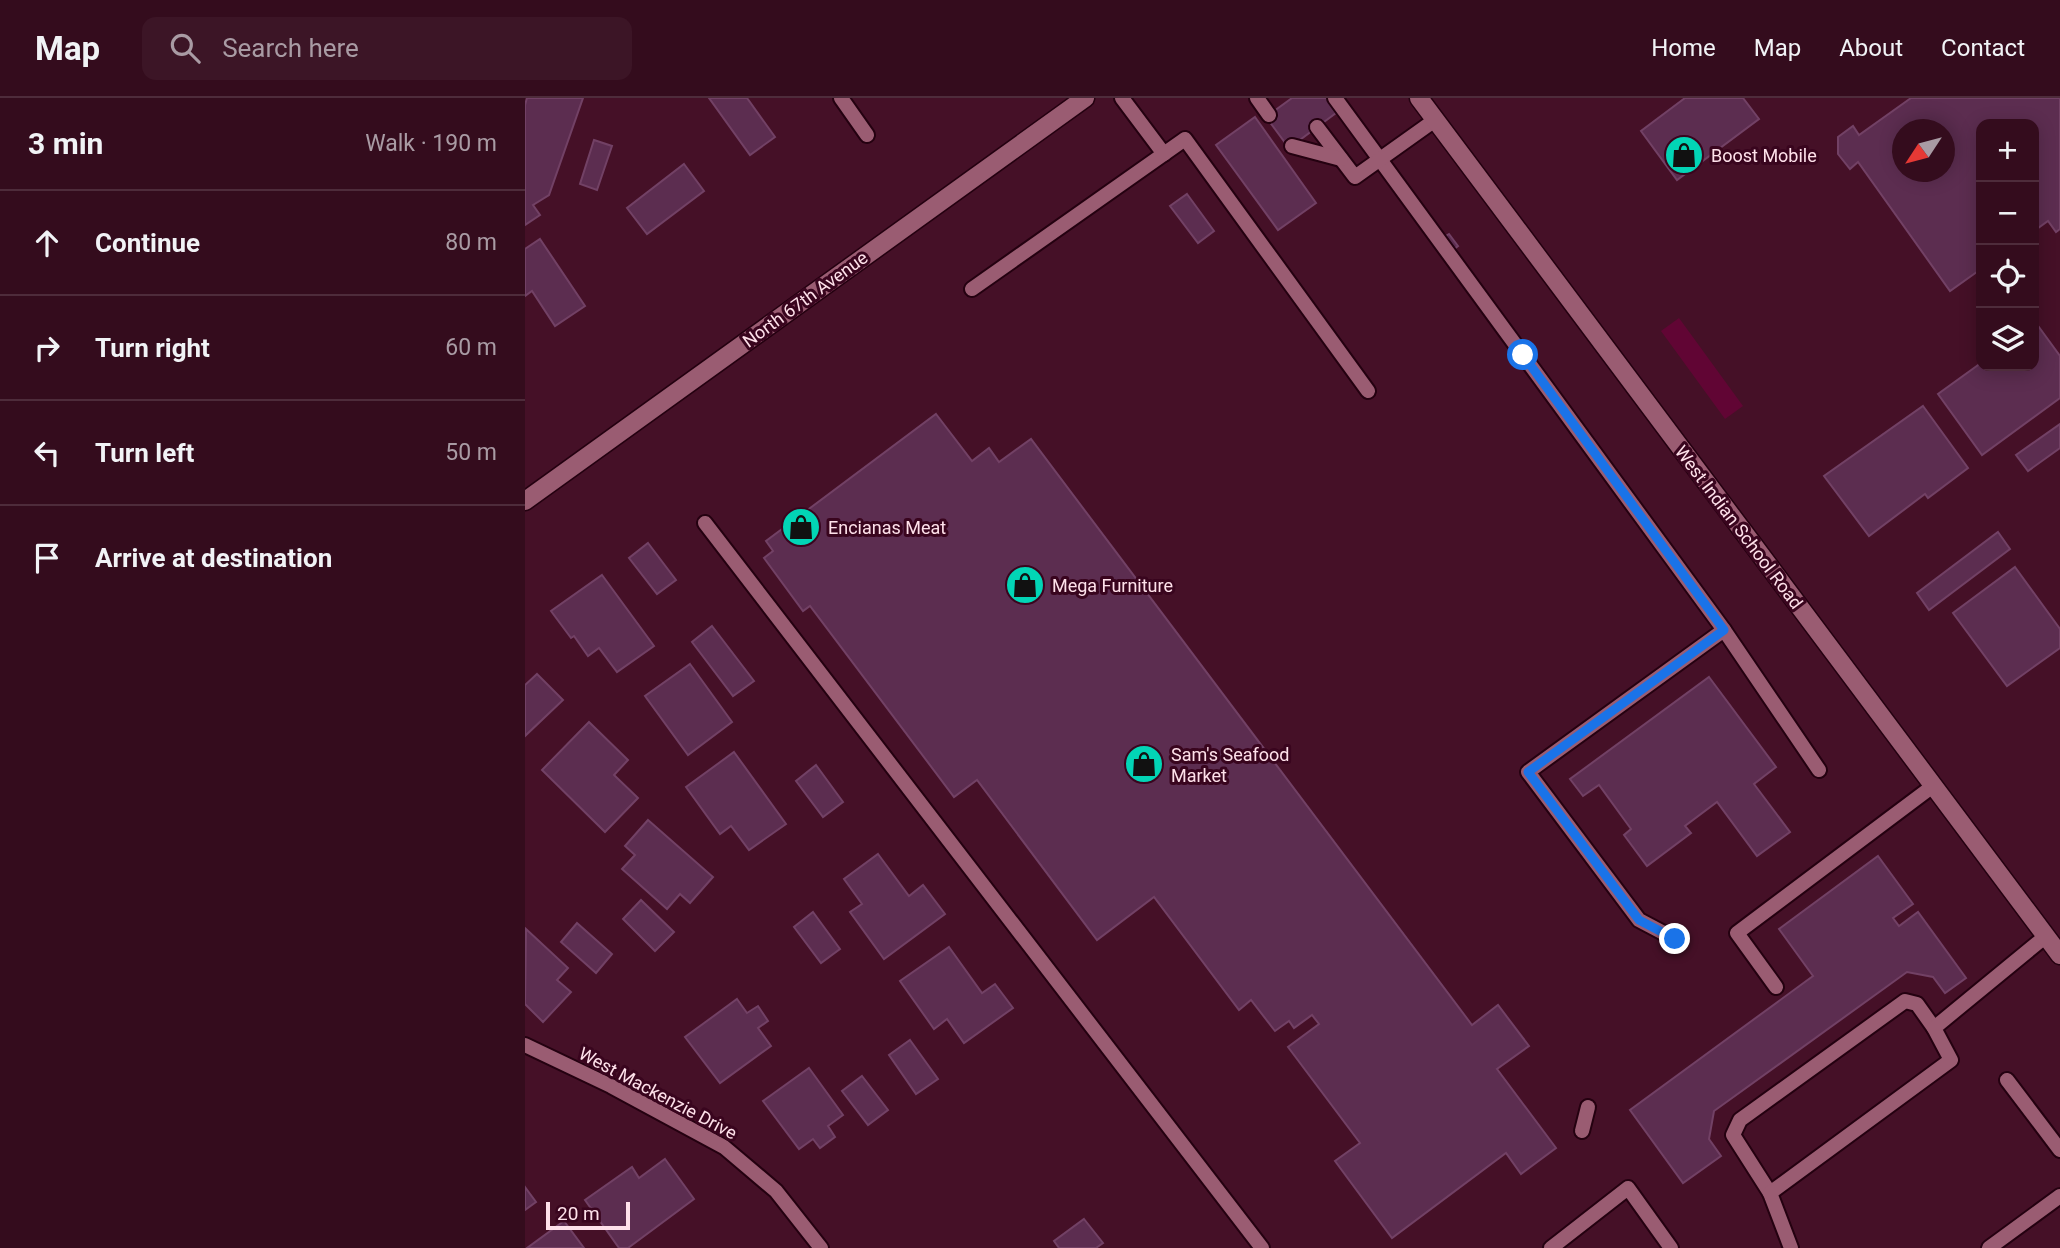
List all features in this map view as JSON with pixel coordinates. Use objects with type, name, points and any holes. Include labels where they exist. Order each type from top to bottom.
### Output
[{"type":"main road","name":"North 67th Avenue","points":[[525,501],[1085,98]]},
{"type":"main road","name":"West Indian School Road","points":[[1419,98],[2060,955]]},
{"type":"lane","points":[[841,98],[867,135]]},
{"type":"lane","points":[[1122,98],[1164,154]]},
{"type":"lane","points":[[1257,98],[1269,115]]},
{"type":"lane","points":[[1335,98],[1724,630],[1819,770]]},
{"type":"lane","points":[[1317,127],[1355,177],[1435,120]]},
{"type":"lane","points":[[972,289],[1185,139],[1368,391]]},
{"type":"lane","points":[[1292,146],[1341,159]]},
{"type":"lane","points":[[705,523],[1262,1248]]},
{"type":"lane","points":[[1675,939],[1639,920],[1528,772],[1724,630]]},
{"type":"lane","points":[[1776,987],[1737,933],[1933,786]]},
{"type":"lane","points":[[1934,1028],[2046,936]]},
{"type":"lane","points":[[1770,1193],[1951,1060],[1917,1004],[1905,1001],[1740,1120],[1733,1135],[1770,1193],[1791,1248]]},
{"type":"lane","name":"West Mackenzie Drive","points":[[525,1045],[611,1086],[724,1147],[776,1191],[821,1248]]},
{"type":"lane","points":[[2007,1080],[2060,1150]]},
{"type":"lane","points":[[1582,1131],[1588,1107]]},
{"type":"lane","points":[[1551,1248],[1628,1188],[1671,1248]]},
{"type":"lane","points":[[1990,1248],[2060,1196]]},
{"type":"shaded area","points":[[1679,318],[1743,406],[1725,419],[1661,331]]},
{"type":"building","points":[[527,98],[583,98],[549,195],[533,205],[540,215],[525,225],[525,105]]},
{"type":"building","points":[[709,98],[747,98],[775,137],[750,155]]},
{"type":"building","points":[[1292,98],[1332,98],[1340,110],[1289,148],[1266,117]]},
{"type":"building","name":"Boost Mobile","points":[[1685,98],[1743,98],[1759,119],[1677,180],[1641,131]]},
{"type":"building","points":[[1911,98],[2060,98],[2060,229],[2056,232],[2048,221],[2039,227],[2039,119],[1976,119],[1976,273],[1950,291],[1858,162],[1850,169],[1838,154],[1838,137],[1853,126],[1859,135]]},
{"type":"building","points":[[1255,117],[1316,203],[1278,230],[1216,145]]},
{"type":"building","points":[[594,140],[612,146],[597,190],[580,184]]},
{"type":"building","points":[[684,164],[704,191],[647,234],[627,208]]},
{"type":"building","points":[[1187,194],[1214,231],[1198,243],[1170,206]]},
{"type":"building","points":[[1449,234],[1458,246],[1453,250],[1444,237]]},
{"type":"building","points":[[540,239],[585,306],[555,326],[532,291],[525,296],[525,249]]},
{"type":"building","points":[[2039,327],[2060,356],[2060,398],[1982,455],[1938,394],[1976,367],[1976,371],[2039,371]]},
{"type":"building","points":[[1923,406],[1968,468],[1928,498],[1925,494],[1869,536],[1824,476]]},
{"type":"building","points":[[936,414],[972,461],[989,448],[999,462],[1031,439],[1472,1025],[1498,1005],[1529,1046],[1497,1069],[1556,1148],[1521,1174],[1506,1153],[1392,1238],[1335,1161],[1360,1143],[1288,1047],[1319,1024],[1312,1015],[1294,1028],[1289,1021],[1275,1031],[1251,1000],[1239,1010],[1154,897],[1097,940],[977,780],[954,797],[810,606],[803,611],[764,558],[773,551],[766,541]]},
{"type":"building","points":[[2060,424],[2060,448],[2028,471],[2016,455]]},
{"type":"building","points":[[1998,532],[2010,549],[1929,610],[1917,593]]},
{"type":"building","points":[[648,543],[676,580],[657,594],[629,558]]},
{"type":"building","points":[[2015,567],[2060,629],[2060,648],[2007,686],[1953,613]]},
{"type":"building","points":[[602,575],[654,646],[617,672],[599,648],[588,656],[551,611]]},
{"type":"building","points":[[712,626],[754,681],[733,696],[692,642]]},
{"type":"building","points":[[690,664],[732,722],[688,755],[645,696]]},
{"type":"building","points":[[537,674],[563,700],[525,736],[525,685]]},
{"type":"building","points":[[1709,677],[1776,767],[1754,784],[1790,832],[1757,856],[1717,802],[1685,826],[1691,833],[1647,866],[1624,835],[1631,829],[1599,785],[1583,796],[1570,779]]},
{"type":"building","points":[[589,722],[628,760],[614,775],[638,798],[605,832],[542,770]]},
{"type":"building","points":[[734,752],[786,824],[749,850],[731,826],[720,834],[686,787]]},
{"type":"building","points":[[816,765],[843,802],[823,817],[796,781]]},
{"type":"building","points":[[648,820],[713,877],[690,903],[680,894],[667,909],[622,869],[635,855],[625,846]]},
{"type":"building","points":[[878,854],[909,896],[923,885],[945,914],[884,959],[850,912],[862,904],[844,879]]},
{"type":"building","points":[[1878,856],[1913,904],[1893,918],[1899,926],[1918,912],[1966,978],[1945,993],[1933,977],[1907,972],[1714,1111],[1709,1139],[1721,1156],[1683,1183],[1630,1110],[1813,976],[1779,929]]},
{"type":"building","points":[[641,900],[674,932],[655,951],[623,919]]},
{"type":"building","points":[[813,912],[840,949],[821,963],[794,927]]},
{"type":"building","points":[[577,923],[612,954],[596,973],[561,942]]},
{"type":"building","points":[[526,929],[568,968],[557,980],[571,992],[543,1022],[525,1004]]},
{"type":"building","points":[[949,947],[982,993],[995,984],[1013,1008],[964,1043],[947,1019],[934,1029],[900,981]]},
{"type":"building","points":[[737,999],[747,1013],[758,1006],[768,1021],[758,1028],[771,1046],[720,1083],[685,1037]]},
{"type":"building","points":[[910,1040],[938,1079],[916,1094],[889,1055]]},
{"type":"building","points":[[809,1068],[843,1115],[828,1126],[835,1137],[820,1148],[813,1139],[799,1149],[763,1101]]},
{"type":"building","points":[[862,1076],[888,1110],[868,1125],[842,1091]]},
{"type":"building","points":[[665,1159],[694,1199],[628,1248],[619,1248],[585,1200],[632,1167],[639,1178]]},
{"type":"building","points":[[525,1187],[536,1202],[525,1210]]},
{"type":"building","points":[[1084,1219],[1103,1243],[1096,1248],[1059,1248],[1054,1241]]},
{"type":"building","points":[[564,1221],[584,1248],[527,1248]]},
{"type":"place","name":"Boost Mobile","points":[[1684,155]]},
{"type":"place","name":"Encianas Meat","points":[[801,527]]},
{"type":"place","name":"Mega Furniture","points":[[1025,585]]},
{"type":"place","name":"Sam's Seafood Market","points":[[1144,764]]},
{"type":"route","points":[[1523,355],[1724,630],[1528,772],[1639,920],[1675,939]]}]
